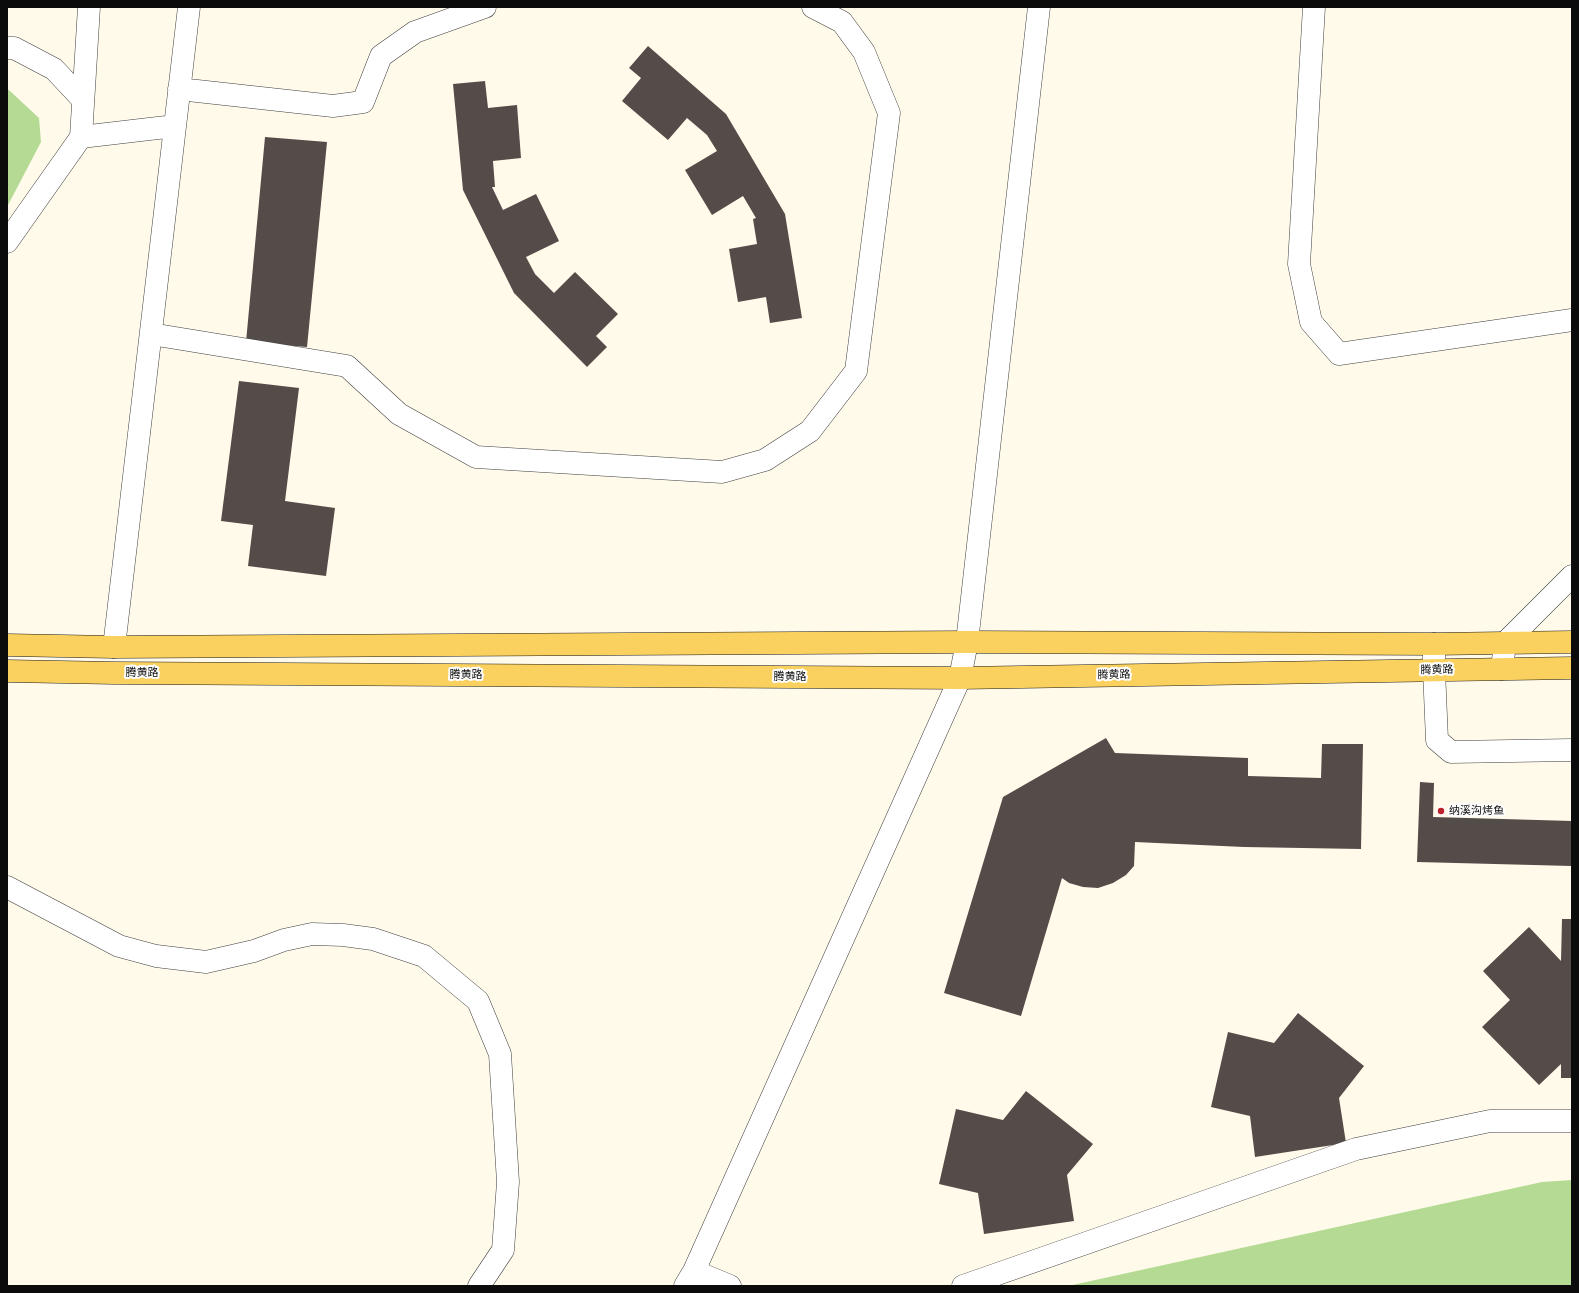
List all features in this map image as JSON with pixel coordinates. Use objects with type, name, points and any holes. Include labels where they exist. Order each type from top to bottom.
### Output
[{"type":"main road","points":[[8,645],[114,647],[967,642],[1434,644],[1572,642]]},
{"type":"main road","name":"腾黄路","points":[[7,671],[114,673],[960,678],[1572,668]]},
{"type":"street","points":[[7,242],[81,136],[89,7]]},
{"type":"street","points":[[114,647],[189,7]]},
{"type":"street","points":[[179,89],[333,106],[363,102],[381,56],[415,32],[485,7]]},
{"type":"street","points":[[151,334],[347,366],[399,414],[476,457],[722,472],[765,460],[810,431],[856,371],[889,113],[864,52],[842,22],[813,7]]},
{"type":"street","points":[[730,1286],[690,1279],[960,678],[967,642],[1039,7]]},
{"type":"street","points":[[1314,7],[1299,264],[1311,322],[1339,354],[1572,320]]},
{"type":"street","points":[[7,48],[14,48],[54,69],[83,100]]},
{"type":"street","points":[[81,136],[175,126]]},
{"type":"street","points":[[1502,669],[1505,643],[1572,576]]},
{"type":"street","points":[[1434,644],[1437,740],[1451,752],[1572,750]]},
{"type":"street","points":[[7,671],[8,645]]},
{"type":"street","points":[[7,887],[119,946],[156,956],[206,962],[254,951],[284,940],[312,934],[343,935],[373,939],[424,956],[478,1001],[500,1054],[508,1182],[503,1250],[479,1286]]},
{"type":"street","points":[[963,1286],[1356,1149],[1490,1121],[1572,1121]]},
{"type":"green space","points":[[7,89],[39,118],[41,142],[7,207]]},
{"type":"green space","points":[[1572,1180],[1572,1286],[1068,1286],[1542,1182]]},
{"type":"building","points":[[648,46],[726,114],[785,214],[802,318],[770,323],[766,297],[738,302],[729,249],[757,244],[753,219],[756,218],[743,196],[712,215],[685,170],[717,151],[707,135],[687,118],[668,140],[622,101],[641,78],[629,68]]},
{"type":"building","points":[[485,81],[488,108],[517,105],[521,158],[493,161],[495,187],[492,187],[503,210],[536,194],[559,241],[526,257],[535,274],[554,293],[575,272],[618,314],[596,336],[607,347],[587,367],[514,293],[463,190],[453,84]]},
{"type":"building","points":[[265,137],[327,142],[307,347],[246,342]]},
{"type":"building","points":[[239,381],[299,388],[285,501],[335,508],[326,576],[248,566],[253,525],[221,521]]},
{"type":"building","points":[[1106,738],[1115,753],[1248,758],[1248,776],[1321,778],[1322,744],[1363,744],[1361,849],[1244,847],[1135,842],[1134,866],[1126,875],[1113,883],[1098,888],[1083,887],[1069,883],[1062,878],[1021,1016],[944,993],[1003,797]]},
{"type":"building","points":[[1420,782],[1434,783],[1433,817],[1572,821],[1572,866],[1417,862]]},
{"type":"building","points":[[1562,919],[1572,919],[1572,1078],[1561,1078],[1561,1064],[1539,1085],[1482,1027],[1510,1000],[1483,971],[1529,927],[1561,961]]},
{"type":"building","points":[[1298,1013],[1364,1066],[1339,1098],[1346,1143],[1255,1157],[1250,1116],[1211,1107],[1228,1032],[1274,1043]]},
{"type":"building","points":[[1026,1091],[1093,1144],[1067,1175],[1074,1221],[984,1234],[978,1193],[939,1184],[956,1109],[1003,1120]]},
{"type":"place","name":"纳溪沟烤鱼","points":[[1441,811]]}]
